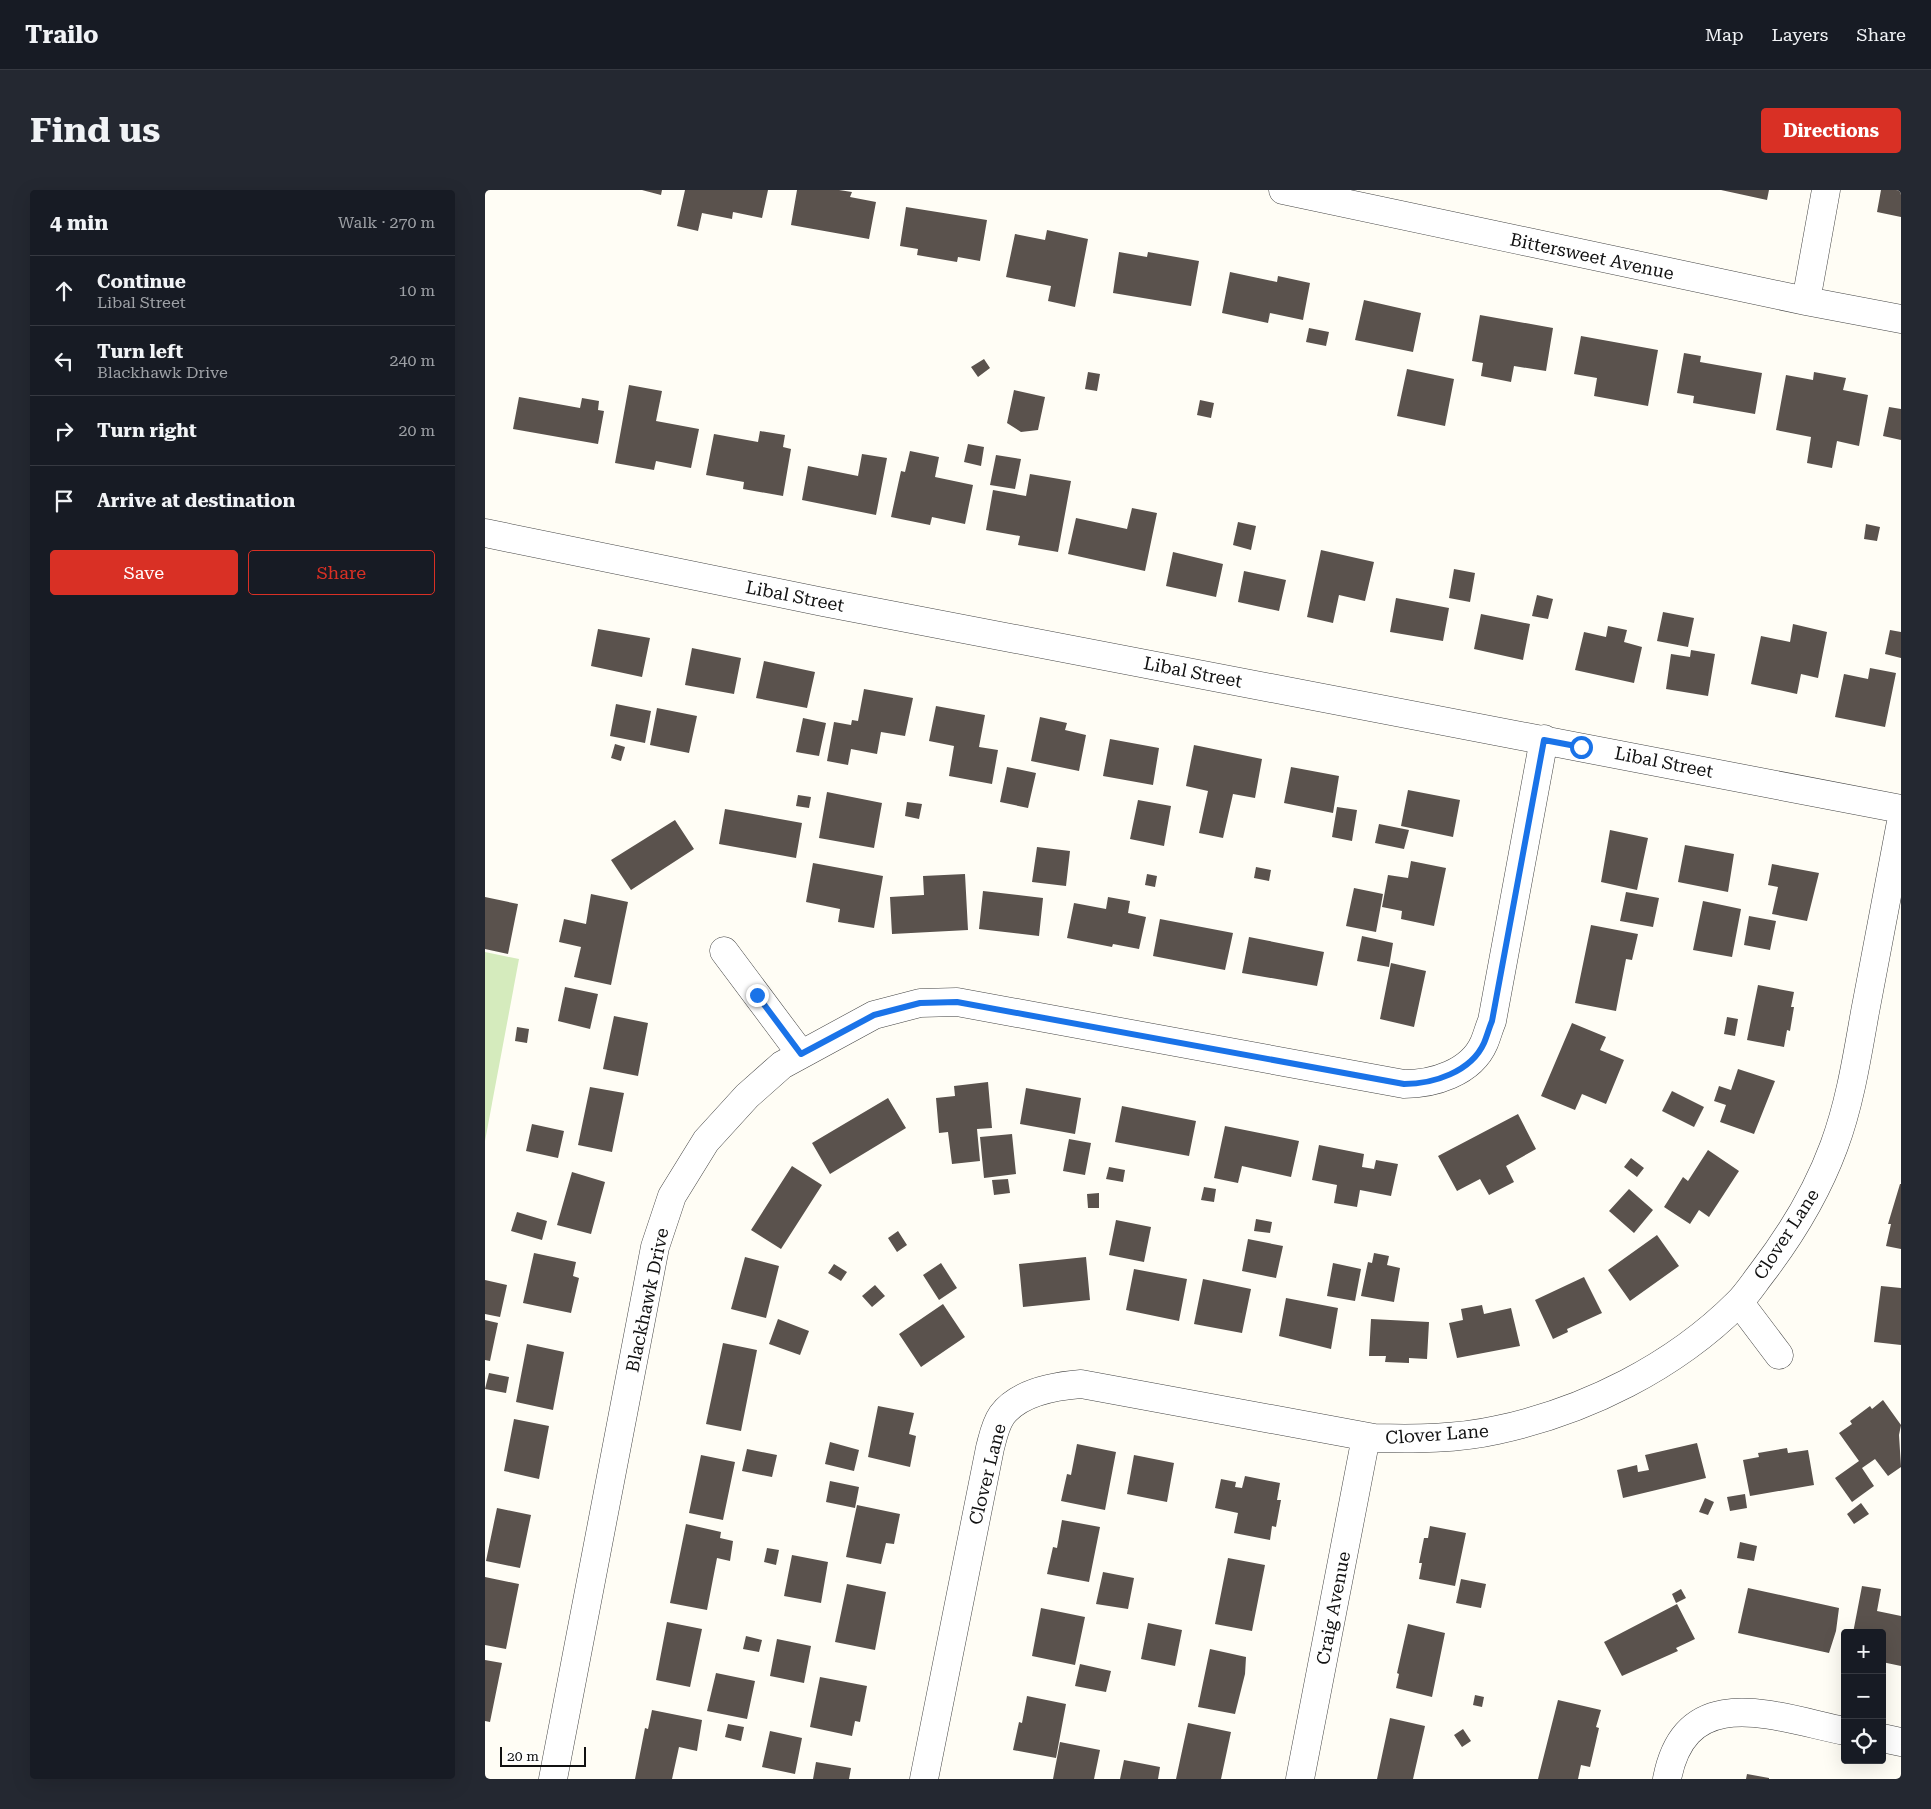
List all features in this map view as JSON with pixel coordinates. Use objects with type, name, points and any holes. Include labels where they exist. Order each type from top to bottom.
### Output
[{"type":"street","name":"Bittersweet Avenue","points":[[1283,190],[1806,301],[1901,319]]},
{"type":"street","points":[[1806,301],[1826,190]]},
{"type":"street","name":"Libal Street","points":[[485,534],[823,602],[1901,809]]},
{"type":"street","name":"Blackhawk Drive","points":[[553,1779],[655,1247],[672,1196],[706,1141],[747,1096],[782,1064],[874,1015],[920,1003],[957,1002],[1404,1084],[1422,1084],[1438,1080],[1473,1058],[1484,1045],[1492,1021],[1544,740]]},
{"type":"street","name":"Clover Lane","points":[[924,1779],[994,1430],[1003,1414],[1036,1392],[1056,1386],[1081,1384],[1366,1436],[1420,1439],[1467,1435],[1498,1430],[1583,1404],[1615,1390],[1667,1360],[1739,1302],[1781,1246],[1799,1218],[1819,1183],[1835,1145],[1853,1077],[1901,822]]},
{"type":"street","points":[[724,951],[801,1054]]},
{"type":"street","points":[[1739,1302],[1779,1355]]},
{"type":"street","name":"Craig Avenue","points":[[1300,1779],[1366,1436]]},
{"type":"street","points":[[1667,1779],[1671,1760],[1689,1730],[1723,1712],[1762,1714],[1841,1730]]},
{"type":"street","points":[[1886,1739],[1901,1742]]},
{"type":"green space","points":[[485,952],[519,959],[485,1141]]},
{"type":"building","points":[[642,190],[662,190],[661,195]]},
{"type":"building","points":[[685,190],[768,190],[762,218],[733,212],[732,219],[702,213],[698,231],[677,226]]},
{"type":"building","points":[[797,190],[839,190],[852,192],[850,197],[876,202],[869,239],[791,225]]},
{"type":"building","points":[[1721,190],[1769,190],[1767,200]]},
{"type":"building","points":[[1881,190],[1901,190],[1901,217],[1877,212]]},
{"type":"building","points":[[906,207],[987,220],[980,261],[958,257],[957,262],[917,255],[918,249],[900,246]]},
{"type":"building","points":[[1047,230],[1088,239],[1075,307],[1048,301],[1051,286],[1006,277],[1015,234],[1045,240]]},
{"type":"building","points":[[1119,252],[1147,257],[1148,252],[1199,261],[1191,306],[1113,293]]},
{"type":"building","points":[[1230,272],[1277,282],[1278,276],[1310,283],[1303,320],[1270,313],[1268,323],[1222,313]]},
{"type":"building","points":[[1364,300],[1421,313],[1413,352],[1355,340]]},
{"type":"building","points":[[1480,315],[1553,328],[1546,371],[1514,366],[1511,382],[1481,376],[1483,363],[1472,361]]},
{"type":"building","points":[[1309,328],[1329,332],[1326,346],[1306,342]]},
{"type":"building","points":[[1581,336],[1658,350],[1648,406],[1594,396],[1597,378],[1574,374]]},
{"type":"building","points":[[1684,353],[1701,356],[1700,362],[1762,373],[1755,414],[1693,403],[1694,396],[1677,393]]},
{"type":"building","points":[[984,359],[990,368],[978,377],[971,367]]},
{"type":"building","points":[[1407,369],[1454,379],[1445,426],[1397,416]]},
{"type":"building","points":[[1088,372],[1100,374],[1097,391],[1085,389]]},
{"type":"building","points":[[1814,372],[1846,378],[1843,390],[1868,395],[1859,446],[1837,441],[1832,468],[1807,463],[1811,437],[1776,430],[1786,375],[1813,380]]},
{"type":"building","points":[[629,385],[662,391],[656,421],[699,429],[691,468],[656,461],[654,470],[615,463]]},
{"type":"building","points":[[1014,390],[1045,397],[1038,430],[1021,432],[1007,423]]},
{"type":"building","points":[[519,397],[580,408],[582,398],[599,401],[598,410],[604,411],[598,444],[513,429]]},
{"type":"building","points":[[1200,400],[1214,403],[1211,418],[1197,415]]},
{"type":"building","points":[[1889,407],[1901,409],[1901,440],[1883,436]]},
{"type":"building","points":[[760,431],[785,435],[783,447],[791,449],[783,496],[743,489],[744,482],[706,475],[714,434],[758,442]]},
{"type":"building","points":[[968,444],[984,447],[981,466],[964,462]]},
{"type":"building","points":[[910,451],[939,457],[935,477],[973,485],[965,524],[932,517],[930,525],[891,517],[901,471],[905,472]]},
{"type":"building","points":[[862,454],[887,458],[876,515],[802,500],[808,466],[858,476]]},
{"type":"building","points":[[996,455],[1021,459],[1015,489],[990,485]]},
{"type":"building","points":[[1030,474],[1071,481],[1058,552],[1018,545],[1020,536],[986,530],[993,490],[1026,496]]},
{"type":"building","points":[[1132,508],[1157,513],[1145,571],[1068,554],[1076,518],[1127,529]]},
{"type":"building","points":[[1238,522],[1256,526],[1251,550],[1233,545]]},
{"type":"building","points":[[1866,524],[1880,527],[1877,541],[1864,539]]},
{"type":"building","points":[[1321,550],[1374,562],[1365,601],[1339,595],[1333,623],[1307,617]]},
{"type":"building","points":[[1173,552],[1223,564],[1216,597],[1166,586]]},
{"type":"building","points":[[1454,569],[1475,573],[1470,602],[1449,598]]},
{"type":"building","points":[[1244,571],[1286,580],[1279,611],[1238,602]]},
{"type":"building","points":[[1537,595],[1553,599],[1548,619],[1532,616]]},
{"type":"building","points":[[1396,598],[1449,608],[1443,641],[1390,632]]},
{"type":"building","points":[[1663,612],[1694,618],[1688,647],[1657,641]]},
{"type":"building","points":[[1481,614],[1530,624],[1523,660],[1474,649]]},
{"type":"building","points":[[1793,624],[1827,632],[1818,678],[1801,674],[1797,694],[1751,684],[1761,636],[1790,642]]},
{"type":"building","points":[[1608,626],[1627,630],[1624,642],[1642,647],[1634,683],[1575,670],[1584,632],[1606,637]]},
{"type":"building","points":[[598,629],[650,638],[642,677],[591,666]]},
{"type":"building","points":[[1890,630],[1901,632],[1901,658],[1885,654]]},
{"type":"building","points":[[692,648],[741,658],[734,694],[685,685]]},
{"type":"building","points":[[1691,650],[1715,654],[1708,696],[1666,689],[1671,654],[1690,657]]},
{"type":"building","points":[[764,661],[815,672],[807,708],[756,698]]},
{"type":"building","points":[[1870,668],[1896,673],[1885,727],[1835,717],[1844,674],[1868,679]]},
{"type":"building","points":[[864,689],[913,698],[905,736],[881,732],[877,754],[851,749],[848,765],[827,761],[834,722],[851,725],[852,720],[858,721]]},
{"type":"building","points":[[616,704],[651,711],[645,743],[610,736]]},
{"type":"building","points":[[936,706],[985,715],[979,747],[998,750],[992,784],[949,776],[954,746],[929,741]]},
{"type":"building","points":[[657,708],[697,716],[689,753],[650,745]]},
{"type":"building","points":[[1040,717],[1067,723],[1065,730],[1086,735],[1079,771],[1031,761]]},
{"type":"building","points":[[803,718],[826,723],[819,756],[796,752]]},
{"type":"building","points":[[1110,739],[1159,748],[1153,785],[1103,776]]},
{"type":"building","points":[[615,744],[625,747],[621,761],[611,758]]},
{"type":"building","points":[[1194,745],[1262,759],[1255,798],[1233,794],[1223,838],[1199,833],[1208,791],[1186,786]]},
{"type":"building","points":[[1007,767],[1036,773],[1028,808],[1000,802]]},
{"type":"building","points":[[1291,767],[1339,776],[1333,813],[1284,803]]},
{"type":"building","points":[[1408,790],[1460,800],[1453,837],[1401,826]]},
{"type":"building","points":[[827,792],[882,803],[874,848],[819,838]]},
{"type":"building","points":[[798,795],[811,797],[809,808],[796,806]]},
{"type":"building","points":[[1138,800],[1171,806],[1164,846],[1130,839]]},
{"type":"building","points":[[907,802],[922,804],[919,819],[905,816]]},
{"type":"building","points":[[1337,807],[1357,810],[1352,841],[1332,837]]},
{"type":"building","points":[[725,809],[802,823],[796,858],[719,844]]},
{"type":"building","points":[[675,820],[694,849],[631,890],[611,860]]},
{"type":"building","points":[[1379,824],[1409,830],[1404,849],[1375,843]]},
{"type":"building","points":[[1610,830],[1648,838],[1637,890],[1601,882]]},
{"type":"building","points":[[1685,845],[1734,854],[1728,892],[1678,882]]},
{"type":"building","points":[[1037,847],[1070,851],[1066,886],[1032,882]]},
{"type":"building","points":[[1411,861],[1446,868],[1434,926],[1401,919],[1402,911],[1382,907],[1388,875],[1408,878]]},
{"type":"building","points":[[813,863],[883,876],[874,928],[838,922],[840,909],[806,902]]},
{"type":"building","points":[[1772,864],[1819,873],[1807,921],[1772,914],[1778,887],[1768,885]]},
{"type":"building","points":[[1256,867],[1271,870],[1269,881],[1254,878]]},
{"type":"building","points":[[965,874],[968,930],[892,934],[890,897],[924,895],[923,876]]},
{"type":"building","points":[[1147,874],[1157,876],[1155,887],[1145,885]]},
{"type":"building","points":[[1354,888],[1383,894],[1376,932],[1346,926]]},
{"type":"building","points":[[983,891],[1043,898],[1039,936],[979,929]]},
{"type":"building","points":[[1626,892],[1659,898],[1653,927],[1620,921]]},
{"type":"building","points":[[591,894],[628,902],[611,985],[574,977],[581,947],[559,942],[564,919],[586,924]]},
{"type":"building","points":[[485,897],[518,904],[508,954],[485,949]]},
{"type":"building","points":[[1108,897],[1130,901],[1128,913],[1146,917],[1139,949],[1113,944],[1112,947],[1067,938],[1074,903],[1106,909]]},
{"type":"building","points":[[1703,901],[1741,909],[1732,957],[1693,950]]},
{"type":"building","points":[[1749,916],[1776,921],[1770,950],[1744,945]]},
{"type":"building","points":[[1160,919],[1233,933],[1225,970],[1153,956]]},
{"type":"building","points":[[1591,925],[1638,934],[1632,960],[1626,959],[1616,1011],[1575,1003]]},
{"type":"building","points":[[1362,936],[1393,943],[1389,967],[1357,961]]},
{"type":"building","points":[[1249,937],[1324,952],[1317,986],[1242,973]]},
{"type":"building","points":[[1391,963],[1426,971],[1414,1027],[1380,1019]]},
{"type":"building","points":[[1758,985],[1794,992],[1791,1007],[1794,1007],[1790,1031],[1787,1030],[1784,1047],[1747,1040]]},
{"type":"building","points":[[565,987],[598,994],[590,1029],[558,1021]]},
{"type":"building","points":[[614,1016],[648,1023],[638,1076],[603,1069]]},
{"type":"building","points":[[1727,1017],[1738,1019],[1735,1036],[1724,1034]]},
{"type":"building","points":[[1572,1023],[1606,1037],[1600,1050],[1624,1060],[1606,1104],[1582,1094],[1575,1110],[1541,1096]]},
{"type":"building","points":[[517,1027],[529,1029],[527,1043],[515,1041]]},
{"type":"building","points":[[1738,1069],[1775,1081],[1754,1134],[1720,1122],[1726,1105],[1714,1101],[1719,1086],[1731,1090]]},
{"type":"building","points":[[988,1082],[992,1128],[977,1129],[980,1161],[952,1164],[948,1132],[939,1133],[936,1098],[955,1096],[954,1086]]},
{"type":"building","points":[[590,1087],[624,1093],[612,1152],[578,1145]]},
{"type":"building","points":[[1026,1088],[1081,1098],[1075,1134],[1020,1124]]},
{"type":"building","points":[[1672,1091],[1704,1107],[1694,1127],[1662,1111]]},
{"type":"building","points":[[888,1098],[906,1128],[830,1174],[812,1143]]},
{"type":"building","points":[[1122,1106],[1196,1121],[1189,1156],[1115,1142]]},
{"type":"building","points":[[1518,1114],[1536,1149],[1506,1166],[1514,1182],[1489,1195],[1480,1179],[1457,1191],[1438,1156]]},
{"type":"building","points":[[532,1124],[564,1131],[558,1158],[526,1151]]},
{"type":"building","points":[[1225,1126],[1299,1141],[1291,1177],[1242,1166],[1238,1183],[1214,1178]]},
{"type":"building","points":[[1012,1134],[1016,1174],[984,1178],[980,1137]]},
{"type":"building","points":[[1069,1139],[1091,1143],[1085,1175],[1063,1171]]},
{"type":"building","points":[[1319,1145],[1364,1154],[1362,1167],[1374,1169],[1376,1160],[1398,1164],[1391,1196],[1360,1190],[1357,1207],[1334,1203],[1337,1185],[1312,1180]]},
{"type":"building","points":[[1708,1150],[1739,1171],[1709,1217],[1699,1210],[1690,1224],[1664,1207],[1683,1177],[1688,1181]]},
{"type":"building","points":[[1631,1158],[1644,1168],[1637,1177],[1624,1167]]},
{"type":"building","points":[[792,1166],[822,1185],[781,1249],[751,1230]]},
{"type":"building","points":[[1109,1167],[1125,1170],[1123,1182],[1106,1179]]},
{"type":"building","points":[[572,1172],[605,1182],[591,1234],[557,1225]]},
{"type":"building","points":[[1008,1179],[1010,1193],[994,1195],[992,1180]]},
{"type":"building","points":[[1900,1184],[1901,1249],[1886,1246],[1891,1224],[1888,1224]]},
{"type":"building","points":[[1204,1187],[1216,1189],[1214,1202],[1201,1200]]},
{"type":"building","points":[[1629,1189],[1653,1210],[1634,1233],[1609,1211]]},
{"type":"building","points":[[1099,1193],[1099,1208],[1088,1208],[1087,1194]]},
{"type":"building","points":[[517,1212],[547,1221],[542,1240],[511,1231]]},
{"type":"building","points":[[1256,1219],[1272,1222],[1270,1233],[1254,1231]]},
{"type":"building","points":[[1116,1220],[1151,1227],[1144,1262],[1109,1255]]},
{"type":"building","points":[[898,1231],[907,1245],[897,1252],[888,1238]]},
{"type":"building","points":[[1657,1235],[1679,1266],[1630,1301],[1608,1270]]},
{"type":"building","points":[[1248,1239],[1283,1246],[1276,1278],[1242,1271]]},
{"type":"building","points":[[534,1253],[576,1262],[573,1276],[579,1278],[571,1313],[523,1303]]},
{"type":"building","points":[[1374,1253],[1389,1256],[1387,1265],[1400,1268],[1394,1302],[1361,1296],[1368,1262],[1372,1263]]},
{"type":"building","points":[[745,1257],[779,1266],[766,1318],[731,1309]]},
{"type":"building","points":[[1086,1257],[1090,1300],[1023,1307],[1019,1264]]},
{"type":"building","points":[[941,1263],[957,1288],[939,1300],[923,1275]]},
{"type":"building","points":[[1333,1263],[1361,1269],[1355,1301],[1327,1296]]},
{"type":"building","points":[[834,1264],[847,1272],[841,1281],[828,1273]]},
{"type":"building","points":[[1134,1269],[1187,1279],[1179,1321],[1126,1310]]},
{"type":"building","points":[[1584,1277],[1602,1313],[1567,1329],[1568,1332],[1553,1339],[1535,1300]]},
{"type":"building","points":[[1203,1279],[1251,1289],[1242,1333],[1194,1324]]},
{"type":"building","points":[[485,1280],[507,1285],[500,1317],[485,1314]]},
{"type":"building","points":[[875,1285],[885,1296],[872,1307],[862,1296]]},
{"type":"building","points":[[1881,1286],[1901,1288],[1901,1345],[1874,1342]]},
{"type":"building","points":[[1286,1298],[1338,1308],[1331,1349],[1279,1336]]},
{"type":"building","points":[[943,1304],[965,1337],[921,1367],[899,1334]]},
{"type":"building","points":[[1482,1305],[1484,1314],[1511,1308],[1520,1346],[1457,1358],[1449,1323],[1463,1320],[1461,1309]]},
{"type":"building","points":[[778,1319],[809,1331],[800,1355],[769,1344]]},
{"type":"building","points":[[1371,1319],[1429,1322],[1427,1359],[1409,1358],[1409,1363],[1385,1362],[1386,1356],[1369,1356]]},
{"type":"building","points":[[485,1320],[498,1323],[490,1361],[485,1360]]},
{"type":"building","points":[[723,1343],[757,1350],[741,1431],[706,1424]]},
{"type":"building","points":[[527,1344],[564,1352],[553,1410],[516,1402]]},
{"type":"building","points":[[489,1373],[509,1377],[506,1393],[485,1389]]},
{"type":"building","points":[[1883,1400],[1901,1425],[1899,1435],[1901,1467],[1888,1476],[1875,1459],[1862,1468],[1874,1486],[1852,1502],[1835,1478],[1859,1461],[1839,1433],[1852,1424],[1850,1421],[1870,1406],[1872,1409]]},
{"type":"building","points":[[878,1406],[914,1413],[909,1434],[916,1436],[910,1467],[868,1457]]},
{"type":"building","points":[[514,1419],[549,1426],[539,1479],[504,1471]]},
{"type":"building","points":[[830,1442],[859,1450],[854,1471],[825,1464]]},
{"type":"building","points":[[1697,1443],[1706,1478],[1623,1498],[1617,1470],[1637,1465],[1638,1472],[1649,1470],[1645,1455]]},
{"type":"building","points":[[1077,1444],[1116,1452],[1105,1510],[1061,1501],[1067,1474],[1071,1475]]},
{"type":"building","points":[[1787,1448],[1788,1453],[1808,1450],[1814,1485],[1750,1496],[1743,1460],[1759,1457],[1758,1453]]},
{"type":"building","points":[[747,1449],[777,1455],[772,1477],[742,1471]]},
{"type":"building","points":[[701,1455],[735,1462],[723,1520],[689,1513]]},
{"type":"building","points":[[1134,1455],[1174,1463],[1167,1502],[1127,1494]]},
{"type":"building","points":[[1245,1476],[1280,1483],[1277,1500],[1281,1500],[1276,1527],[1272,1526],[1270,1540],[1234,1533],[1238,1513],[1215,1508],[1221,1479],[1236,1482],[1235,1487],[1242,1488]]},
{"type":"building","points":[[830,1481],[859,1487],[855,1508],[826,1502]]},
{"type":"building","points":[[1745,1494],[1747,1508],[1730,1511],[1727,1497]]},
{"type":"building","points":[[1705,1498],[1714,1502],[1708,1515],[1699,1512]]},
{"type":"building","points":[[1861,1503],[1869,1514],[1854,1524],[1847,1514]]},
{"type":"building","points":[[857,1505],[900,1514],[894,1544],[886,1543],[881,1564],[846,1557]]},
{"type":"building","points":[[497,1508],[531,1515],[520,1568],[486,1561]]},
{"type":"building","points":[[1062,1520],[1100,1527],[1089,1582],[1047,1574],[1053,1547],[1057,1548]]},
{"type":"building","points":[[686,1524],[721,1532],[720,1538],[733,1541],[730,1561],[717,1558],[707,1610],[670,1603]]},
{"type":"building","points":[[1430,1526],[1466,1533],[1455,1586],[1419,1579],[1422,1563],[1419,1563],[1424,1538],[1428,1538]]},
{"type":"building","points":[[1740,1542],[1757,1546],[1754,1561],[1737,1558]]},
{"type":"building","points":[[767,1548],[779,1550],[776,1565],[764,1562]]},
{"type":"building","points":[[792,1555],[828,1562],[821,1603],[784,1596]]},
{"type":"building","points":[[1228,1558],[1265,1565],[1252,1631],[1215,1624]]},
{"type":"building","points":[[1103,1572],[1134,1578],[1128,1609],[1096,1604]]},
{"type":"building","points":[[485,1577],[519,1584],[506,1649],[485,1645]]},
{"type":"building","points":[[1461,1579],[1486,1584],[1481,1608],[1456,1603]]},
{"type":"building","points":[[847,1584],[886,1592],[875,1650],[835,1642]]},
{"type":"building","points":[[1862,1586],[1881,1589],[1877,1611],[1901,1616],[1901,1666],[1886,1663],[1886,1629],[1854,1629]]},
{"type":"building","points":[[1748,1588],[1839,1608],[1836,1631],[1829,1653],[1738,1633]]},
{"type":"building","points":[[1681,1589],[1686,1598],[1676,1603],[1672,1594]]},
{"type":"building","points":[[1677,1604],[1695,1639],[1676,1648],[1678,1651],[1622,1676],[1604,1642]]},
{"type":"building","points":[[1041,1608],[1085,1617],[1075,1665],[1032,1656]]},
{"type":"building","points":[[667,1622],[702,1629],[690,1687],[656,1680]]},
{"type":"building","points":[[1148,1623],[1182,1630],[1175,1666],[1141,1659]]},
{"type":"building","points":[[1408,1624],[1445,1633],[1432,1697],[1396,1688],[1399,1674],[1397,1673]]},
{"type":"building","points":[[746,1636],[762,1640],[759,1652],[743,1649]]},
{"type":"building","points":[[777,1639],[811,1646],[804,1683],[770,1676]]},
{"type":"building","points":[[1210,1649],[1246,1657],[1245,1674],[1235,1714],[1198,1707]]},
{"type":"building","points":[[485,1660],[502,1663],[490,1722],[485,1721]]},
{"type":"building","points":[[1080,1664],[1111,1671],[1106,1692],[1075,1686]]},
{"type":"building","points":[[716,1673],[755,1681],[747,1719],[707,1711]]},
{"type":"building","points":[[820,1677],[867,1686],[860,1722],[855,1721],[852,1736],[810,1727]]},
{"type":"building","points":[[1475,1695],[1484,1697],[1482,1707],[1473,1705]]},
{"type":"building","points":[[1027,1696],[1066,1704],[1056,1758],[1013,1750],[1019,1722],[1022,1723]]},
{"type":"building","points":[[1558,1700],[1601,1710],[1596,1727],[1599,1728],[1590,1767],[1581,1765],[1578,1779],[1538,1779]]},
{"type":"building","points":[[652,1710],[702,1720],[697,1751],[679,1747],[672,1779],[635,1779],[645,1728],[648,1729]]},
{"type":"building","points":[[1390,1718],[1425,1726],[1413,1779],[1377,1779]]},
{"type":"building","points":[[1188,1723],[1231,1732],[1221,1779],[1176,1779]]},
{"type":"building","points":[[728,1724],[744,1727],[741,1741],[725,1737]]},
{"type":"building","points":[[1463,1729],[1471,1741],[1462,1747],[1454,1735]]},
{"type":"building","points":[[770,1731],[802,1738],[795,1774],[762,1767]]},
{"type":"building","points":[[1060,1742],[1100,1750],[1094,1779],[1053,1779]]},
{"type":"building","points":[[1124,1760],[1160,1767],[1158,1779],[1120,1779]]},
{"type":"building","points":[[816,1762],[851,1768],[849,1779],[813,1779]]},
{"type":"building","points":[[1747,1774],[1769,1778],[1769,1779],[1746,1779]]},
{"type":"route","points":[[757,995],[801,1054],[874,1015],[920,1003],[957,1002],[1404,1084],[1422,1084],[1438,1080],[1461,1068],[1473,1058],[1484,1045],[1492,1021],[1544,740],[1581,747]]}]
